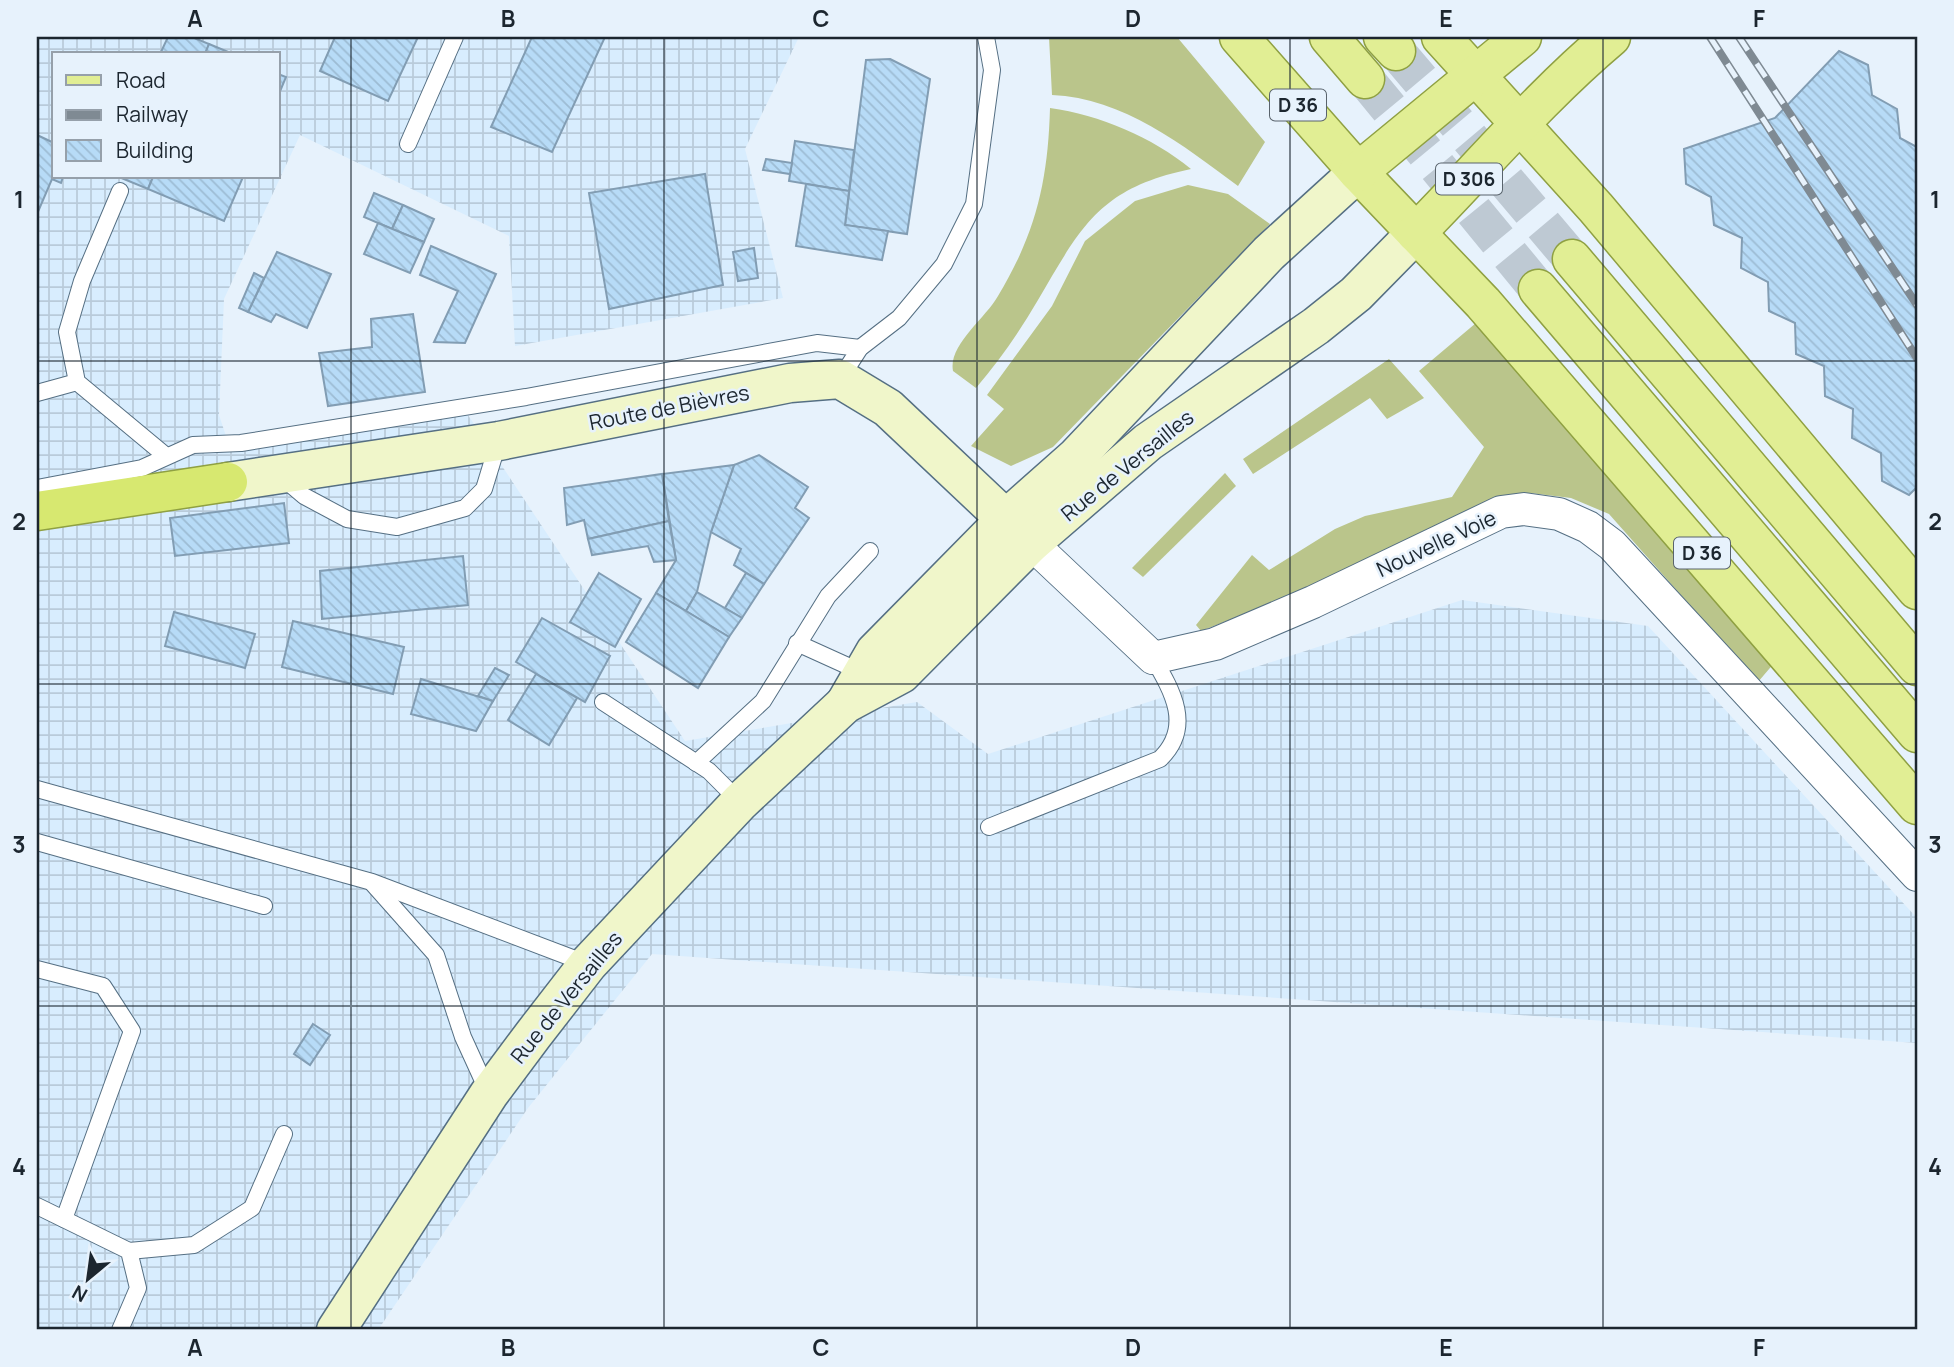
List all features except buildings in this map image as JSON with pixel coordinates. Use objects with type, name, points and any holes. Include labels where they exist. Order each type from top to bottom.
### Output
[{"type":"highway","points":[[37,511],[249,470]]},
{"type":"main road","name":"D 36","points":[[1239,37],[1358,172],[1483,303],[1621,458],[1917,805]]},
{"type":"main road","points":[[1329,37],[1364,79]]},
{"type":"main road","points":[[1441,37],[1596,208],[1917,590]]},
{"type":"main road","points":[[1358,172],[1522,37]]},
{"type":"main road","name":"D 306","points":[[1416,233],[1522,125],[1566,75],[1611,37]]},
{"type":"main road","name":"Rue de Versailles","points":[[1019,531],[1076,457],[1269,253],[1358,172]]},
{"type":"main road","name":"Rue de Versailles","points":[[336,1330],[489,1094],[588,964],[740,802],[853,688],[875,652],[1019,531],[1346,302],[1416,233]]},
{"type":"main road","points":[[1572,259],[1917,666]]},
{"type":"main road","name":"D 36","points":[[1538,289],[1917,733]]},
{"type":"main road","name":"Route de Bièvres","points":[[249,470],[499,441],[790,383],[850,363],[888,408],[1019,531]]},
{"type":"street","name":"Nouvelle Voie","points":[[1153,658],[1214,644],[1313,602],[1501,512],[1524,509],[1559,514],[1588,527],[1644,577],[1917,875]]},
{"type":"street","points":[[1019,531],[1153,658]]},
{"type":"lane","points":[[408,144],[455,37]]},
{"type":"lane","points":[[850,363],[899,318],[944,264],[974,204],[992,70],[986,37]]},
{"type":"lane","points":[[120,191],[82,281],[67,332],[77,382],[166,456]]},
{"type":"lane","name":"Route de Bièvres","points":[[37,488],[142,468],[194,445],[249,470],[526,397],[817,343],[850,363]]},
{"type":"lane","points":[[37,393],[77,382]]},
{"type":"lane","points":[[249,470],[347,519],[397,527],[466,508],[484,489],[499,441]]},
{"type":"lane","points":[[696,763],[763,701],[828,596],[870,551]]},
{"type":"lane","points":[[797,643],[853,688]]},
{"type":"lane","points":[[989,827],[1160,760],[1172,748],[1178,732],[1175,704],[1153,658]]},
{"type":"lane","points":[[603,702],[696,763],[740,802]]},
{"type":"lane","points":[[37,789],[372,882],[588,964]]},
{"type":"lane","points":[[37,842],[264,906]]},
{"type":"lane","points":[[372,882],[436,955],[463,1037],[489,1094]]},
{"type":"lane","points":[[37,969],[103,986],[132,1031],[64,1219]]},
{"type":"lane","points":[[37,1206],[130,1251],[194,1245],[252,1208],[284,1134]]},
{"type":"lane","points":[[120,1330],[138,1288],[130,1251]]},
{"type":"shaded area","points":[[37,37],[799,37],[745,149],[783,298],[515,346],[509,236],[300,135],[224,299],[219,415],[228,442],[460,403],[685,741],[917,702],[988,754],[1462,600],[1648,626],[1917,918],[1917,1043],[652,954],[528,1108],[378,1330],[37,1330]]},
{"type":"green space","points":[[1049,37],[1177,37],[1265,142],[1238,186],[1174,140],[1128,114],[1078,98],[1052,95]]},
{"type":"green space","points":[[1050,108],[1088,116],[1125,129],[1160,147],[1191,169],[1135,187],[1114,199],[1097,214],[1068,251],[1009,345],[976,388],[953,371],[953,361],[962,342],[998,296],[1031,228],[1043,183]]},
{"type":"green space","points":[[1188,185],[1228,194],[1270,224],[1053,447],[1011,466],[971,446],[1004,409],[987,395],[1052,306],[1085,241],[1135,201]]},
{"type":"green space","points":[[1476,323],[1775,662],[1758,682],[1609,514],[1571,498],[1530,493],[1503,498],[1308,589],[1201,631],[1196,625],[1252,555],[1269,570],[1335,529],[1365,516],[1452,497],[1484,447],[1419,371]]},
{"type":"green space","points":[[1389,359],[1424,398],[1387,419],[1370,398],[1253,474],[1243,459]]},
{"type":"green space","points":[[1225,473],[1236,486],[1143,577],[1132,568]]},
{"type":"tunnel","points":[[1396,51],[1572,259]]},
{"type":"tunnel","points":[[1365,79],[1538,289]]},
{"type":"railway","points":[[1710,37],[1917,358]]},
{"type":"railway","points":[[1739,37],[1917,305]]}]
